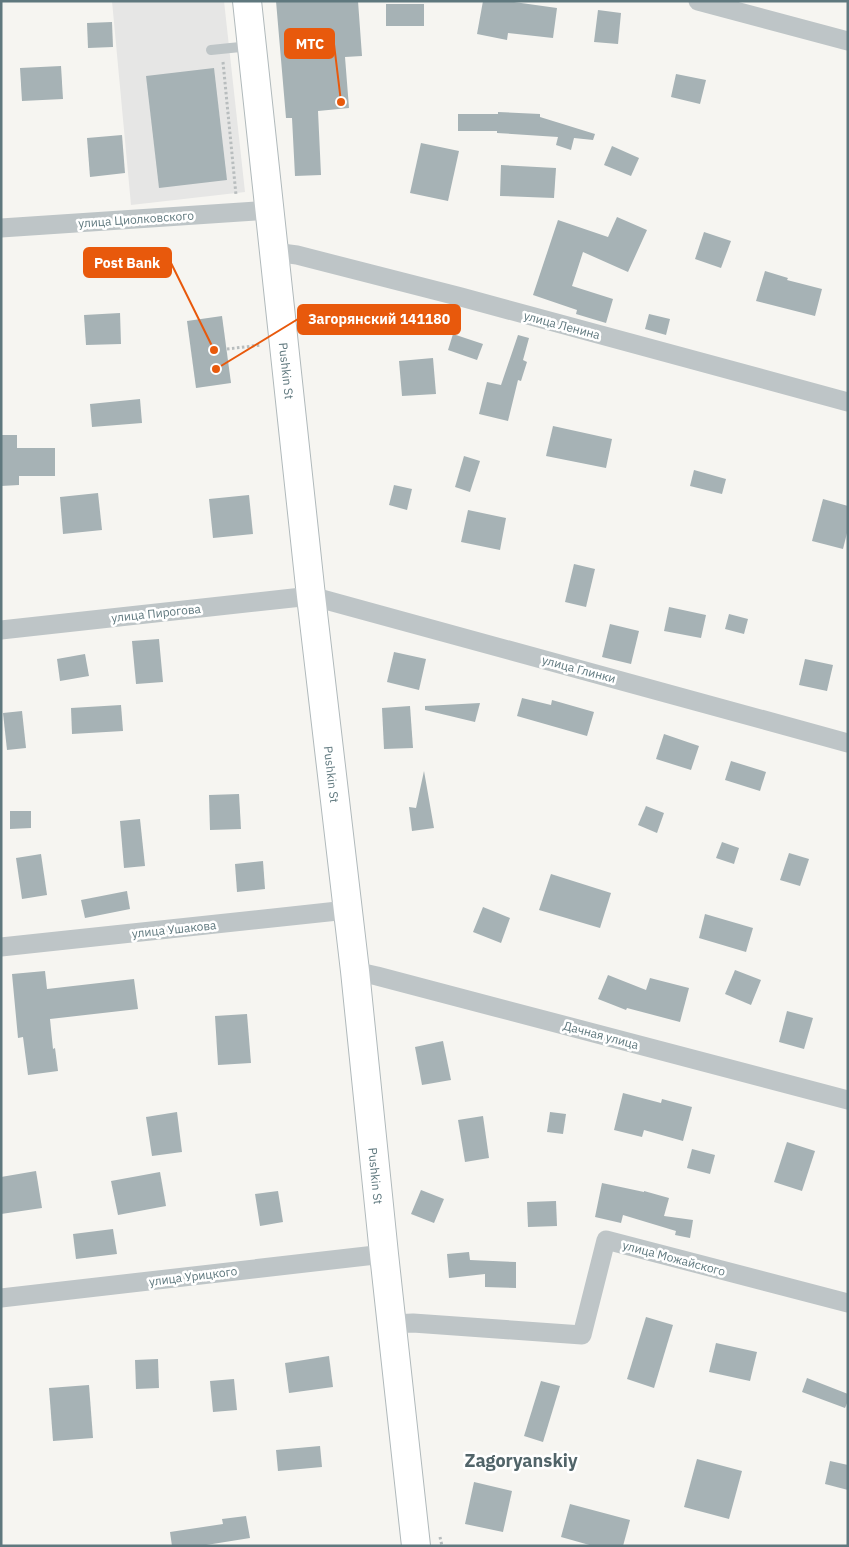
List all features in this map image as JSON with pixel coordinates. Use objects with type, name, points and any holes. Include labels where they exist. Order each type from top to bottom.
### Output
[{"type":"main road","name":"Pushkin St","points":[[247,1],[311,596],[355,971],[416,1546]]},
{"type":"street","points":[[698,1],[848,41]]},
{"type":"street","name":"улица Циолковского","points":[[1,228],[270,210]]},
{"type":"street","name":"улица Ленина","points":[[274,252],[296,255],[461,297],[848,402]]},
{"type":"street","name":"улица Пирогова","points":[[1,630],[311,596]]},
{"type":"street","name":"улица Глинки","points":[[311,596],[848,743]]},
{"type":"street","name":"улица Ушакова","points":[[1,947],[348,910]]},
{"type":"street","name":"Дачная улица","points":[[355,971],[848,1100]]},
{"type":"street","name":"улица Можайского","points":[[392,1324],[413,1323],[582,1335],[606,1240],[848,1304]]},
{"type":"street","name":"улица Урицкого","points":[[1,1298],[384,1254]]},
{"type":"lane","points":[[216,50],[252,45]]},
{"type":"path","points":[[216,50],[238,212]]},
{"type":"path","points":[[227,349],[269,344]]},
{"type":"shaded area","points":[[112,1],[224,1],[245,192],[131,205]]},
{"type":"building","points":[[276,1],[358,1],[362,56],[345,57],[349,108],[318,111],[321,175],[295,176],[292,118],[286,118]]},
{"type":"building","points":[[483,1],[514,1],[557,8],[553,38],[508,33],[507,40],[477,34]]},
{"type":"building","points":[[386,4],[424,4],[424,26],[386,26]]},
{"type":"building","points":[[598,10],[621,13],[618,44],[594,42]]},
{"type":"building","points":[[112,22],[113,47],[88,48],[87,23]]},
{"type":"building","points":[[61,66],[63,99],[22,101],[20,68]]},
{"type":"building","points":[[214,68],[227,180],[159,188],[146,76]]},
{"type":"building","points":[[676,74],[706,80],[700,104],[671,97]]},
{"type":"building","points":[[498,112],[540,114],[540,117],[595,134],[593,140],[574,138],[571,150],[556,145],[558,137],[497,133],[497,131],[458,131],[458,114],[498,114]]},
{"type":"building","points":[[122,135],[125,173],[90,177],[87,138]]},
{"type":"building","points":[[421,143],[459,151],[448,201],[410,193]]},
{"type":"building","points":[[612,146],[639,158],[631,176],[604,165]]},
{"type":"building","points":[[501,165],[556,168],[554,198],[500,196]]},
{"type":"building","points":[[617,217],[647,230],[628,272],[583,252],[572,286],[613,299],[606,323],[576,314],[577,310],[533,295],[558,220],[608,237]]},
{"type":"building","points":[[704,232],[731,241],[721,268],[695,259]]},
{"type":"building","points":[[765,271],[788,278],[787,280],[822,289],[815,316],[756,301]]},
{"type":"building","points":[[120,313],[121,344],[86,345],[84,315]]},
{"type":"building","points":[[649,314],[670,319],[666,335],[645,329]]},
{"type":"building","points":[[222,316],[231,383],[196,388],[187,321]]},
{"type":"building","points":[[453,334],[483,344],[477,360],[448,350]]},
{"type":"building","points":[[518,335],[529,338],[523,360],[527,362],[521,381],[518,380],[508,421],[479,414],[487,382],[501,385]]},
{"type":"building","points":[[433,358],[436,394],[402,396],[399,361]]},
{"type":"building","points":[[140,399],[142,423],[92,427],[90,404]]},
{"type":"building","points":[[553,426],[612,439],[606,468],[546,456]]},
{"type":"building","points":[[1,435],[17,435],[17,448],[55,448],[55,476],[19,476],[19,485],[1,486]]},
{"type":"building","points":[[464,456],[480,461],[470,492],[455,487]]},
{"type":"building","points":[[694,470],[726,479],[722,494],[690,486]]},
{"type":"building","points":[[394,485],[412,489],[407,510],[389,505]]},
{"type":"building","points":[[98,493],[102,530],[63,534],[60,497]]},
{"type":"building","points":[[249,495],[253,534],[213,538],[209,499]]},
{"type":"building","points":[[823,499],[848,506],[848,529],[843,549],[812,541]]},
{"type":"building","points":[[468,510],[506,518],[500,550],[461,542]]},
{"type":"building","points":[[574,564],[595,569],[586,607],[565,602]]},
{"type":"building","points":[[669,607],[706,615],[701,638],[664,631]]},
{"type":"building","points":[[729,614],[748,619],[744,634],[725,629]]},
{"type":"building","points":[[610,624],[639,631],[631,664],[602,657]]},
{"type":"building","points":[[159,639],[163,682],[136,684],[132,641]]},
{"type":"building","points":[[394,652],[426,659],[419,690],[387,682]]},
{"type":"building","points":[[85,654],[89,676],[60,681],[57,659]]},
{"type":"building","points":[[805,659],[833,665],[827,691],[799,685]]},
{"type":"building","points":[[522,698],[551,705],[552,700],[594,712],[587,736],[517,716]]},
{"type":"building","points":[[480,703],[475,722],[425,710],[425,706]]},
{"type":"building","points":[[121,705],[123,731],[72,734],[71,708]]},
{"type":"building","points":[[410,706],[413,748],[384,749],[382,708]]},
{"type":"building","points":[[22,711],[26,748],[7,750],[3,713]]},
{"type":"building","points":[[664,734],[699,746],[691,770],[656,759]]},
{"type":"building","points":[[731,761],[766,772],[760,791],[725,780]]},
{"type":"building","points":[[424,771],[434,828],[412,831],[409,807],[416,808]]},
{"type":"building","points":[[239,794],[241,829],[210,830],[209,795]]},
{"type":"building","points":[[646,806],[664,813],[657,833],[638,825]]},
{"type":"building","points":[[10,811],[31,811],[31,828],[10,829]]},
{"type":"building","points":[[140,819],[145,866],[124,868],[120,821]]},
{"type":"building","points":[[722,842],[739,848],[734,864],[716,858]]},
{"type":"building","points":[[789,853],[809,859],[800,886],[780,880]]},
{"type":"building","points":[[41,854],[47,895],[22,899],[16,858]]},
{"type":"building","points":[[263,861],[265,889],[237,892],[235,864]]},
{"type":"building","points":[[551,874],[611,893],[600,928],[539,910]]},
{"type":"building","points":[[127,891],[130,909],[85,918],[81,900]]},
{"type":"building","points":[[483,907],[510,918],[501,943],[473,932]]},
{"type":"building","points":[[705,914],[753,928],[746,952],[699,938]]},
{"type":"building","points":[[735,970],[761,980],[751,1005],[725,994]]},
{"type":"building","points":[[45,971],[47,989],[134,979],[138,1009],[50,1019],[53,1049],[55,1048],[58,1071],[28,1075],[23,1037],[18,1038],[12,974]]},
{"type":"building","points":[[608,975],[646,990],[650,978],[689,988],[680,1022],[627,1008],[626,1010],[598,999]]},
{"type":"building","points":[[787,1011],[813,1018],[804,1049],[779,1042]]},
{"type":"building","points":[[247,1014],[251,1063],[218,1065],[215,1016]]},
{"type":"building","points":[[443,1041],[451,1080],[422,1085],[415,1047]]},
{"type":"building","points":[[623,1093],[661,1103],[662,1099],[692,1107],[683,1141],[644,1130],[642,1137],[614,1130]]},
{"type":"building","points":[[177,1112],[182,1152],[152,1156],[146,1117]]},
{"type":"building","points":[[550,1112],[566,1114],[563,1134],[547,1132]]},
{"type":"building","points":[[483,1116],[489,1158],[465,1162],[458,1120]]},
{"type":"building","points":[[787,1142],[815,1151],[802,1191],[774,1182]]},
{"type":"building","points":[[692,1149],[715,1155],[710,1174],[687,1168]]},
{"type":"building","points":[[36,1171],[42,1208],[1,1214],[1,1177]]},
{"type":"building","points":[[160,1172],[166,1206],[118,1215],[111,1181]]},
{"type":"building","points":[[602,1183],[669,1198],[664,1216],[693,1220],[690,1238],[675,1235],[676,1231],[623,1215],[621,1223],[595,1217]]},
{"type":"building","points":[[421,1190],[444,1199],[434,1223],[411,1214]]},
{"type":"building","points":[[278,1191],[283,1222],[260,1226],[255,1194]]},
{"type":"building","points":[[556,1201],[557,1226],[528,1227],[527,1202]]},
{"type":"building","points":[[113,1229],[117,1254],[76,1259],[73,1234]]},
{"type":"building","points":[[469,1252],[470,1260],[516,1262],[516,1288],[485,1287],[485,1274],[449,1278],[447,1254]]},
{"type":"building","points":[[646,1317],[673,1325],[654,1388],[627,1379]]},
{"type":"building","points":[[716,1343],[757,1352],[750,1381],[709,1372]]},
{"type":"building","points":[[329,1356],[333,1387],[289,1393],[285,1363]]},
{"type":"building","points":[[158,1359],[159,1388],[136,1389],[135,1360]]},
{"type":"building","points":[[807,1378],[848,1394],[845,1408],[802,1392]]},
{"type":"building","points":[[234,1379],[237,1410],[213,1412],[210,1381]]},
{"type":"building","points":[[541,1381],[560,1386],[543,1442],[524,1436]]},
{"type":"building","points":[[89,1385],[93,1438],[53,1441],[49,1388]]},
{"type":"building","points":[[320,1446],[322,1467],[278,1471],[276,1450]]},
{"type":"building","points":[[697,1459],[742,1471],[729,1519],[684,1507]]},
{"type":"building","points":[[830,1461],[848,1465],[848,1490],[825,1484]]},
{"type":"building","points":[[474,1482],[512,1491],[503,1532],[465,1524]]},
{"type":"building","points":[[570,1504],[630,1520],[623,1546],[593,1546],[561,1537]]},
{"type":"building","points":[[246,1516],[250,1538],[200,1546],[172,1546],[170,1532],[223,1524],[222,1519]]},
{"type":"place","name":"МТС","points":[[341,102]]},
{"type":"place","name":"Post Bank","points":[[214,350]]},
{"type":"place","name":"Загорянский 141180","points":[[216,369]]},
{"type":"district","name":"Zagoryanskiy","points":[[521,1460]]}]
